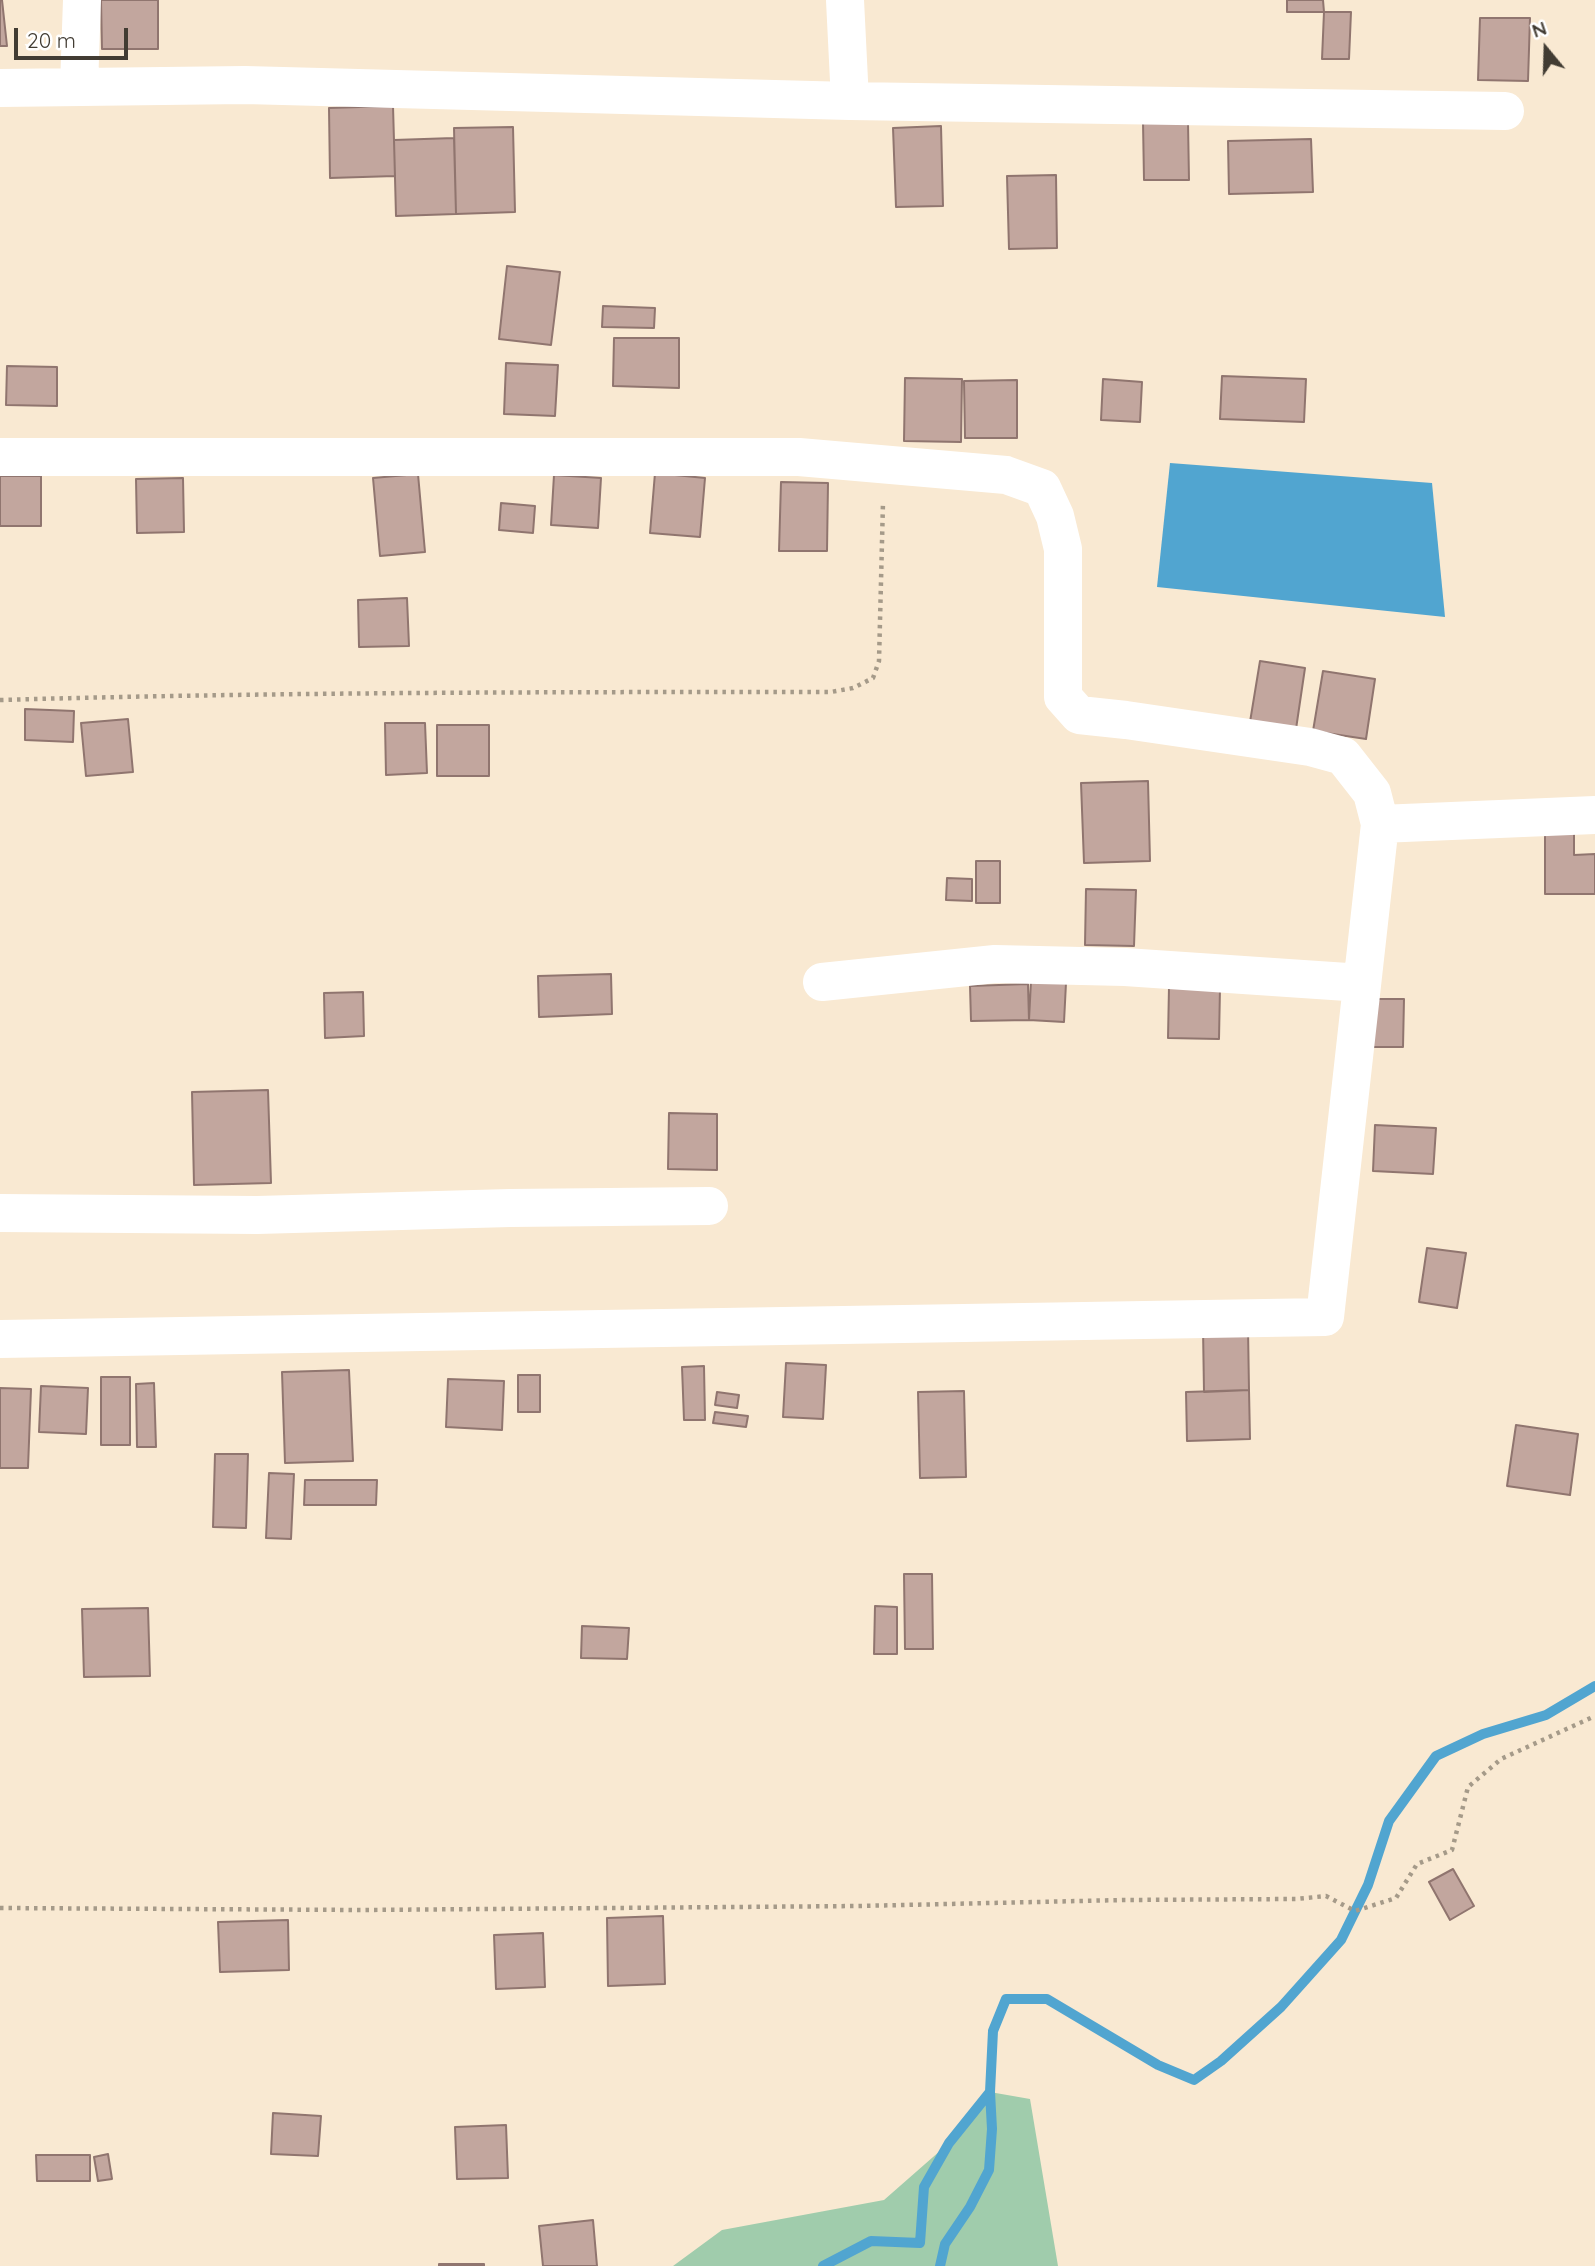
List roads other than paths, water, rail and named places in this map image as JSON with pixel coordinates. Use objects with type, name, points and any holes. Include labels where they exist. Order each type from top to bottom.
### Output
[{"type":"street","points":[[79,86],[82,0]]},
{"type":"street","points":[[845,0],[850,101]]},
{"type":"street","points":[[0,88],[245,85],[850,101],[1504,111]]},
{"type":"street","points":[[0,457],[799,457],[1006,475],[1042,488],[1055,516],[1063,549],[1063,697],[1079,715],[1310,747],[1343,756],[1373,793],[1380,824],[1325,1317],[0,1339]]},
{"type":"street","points":[[1380,824],[1595,815]]},
{"type":"street","points":[[822,982],[995,964],[1125,967],[1362,983]]},
{"type":"street","points":[[0,1213],[257,1215],[709,1206]]},
{"type":"water","points":[[1170,463],[1432,483],[1445,617],[1157,587]]},
{"type":"waterway","points":[[823,2266],[871,2241],[920,2243],[924,2187],[949,2143],[990,2092],[993,2031],[1006,1999],[1047,1999],[1158,2065],[1194,2080],[1221,2061],[1281,2007],[1341,1940],[1368,1885],[1389,1821],[1436,1756],[1483,1734],[1546,1715],[1595,1686]]},
{"type":"waterway","points":[[940,2266],[945,2244],[970,2207],[989,2170],[992,2129],[990,2092]]}]
